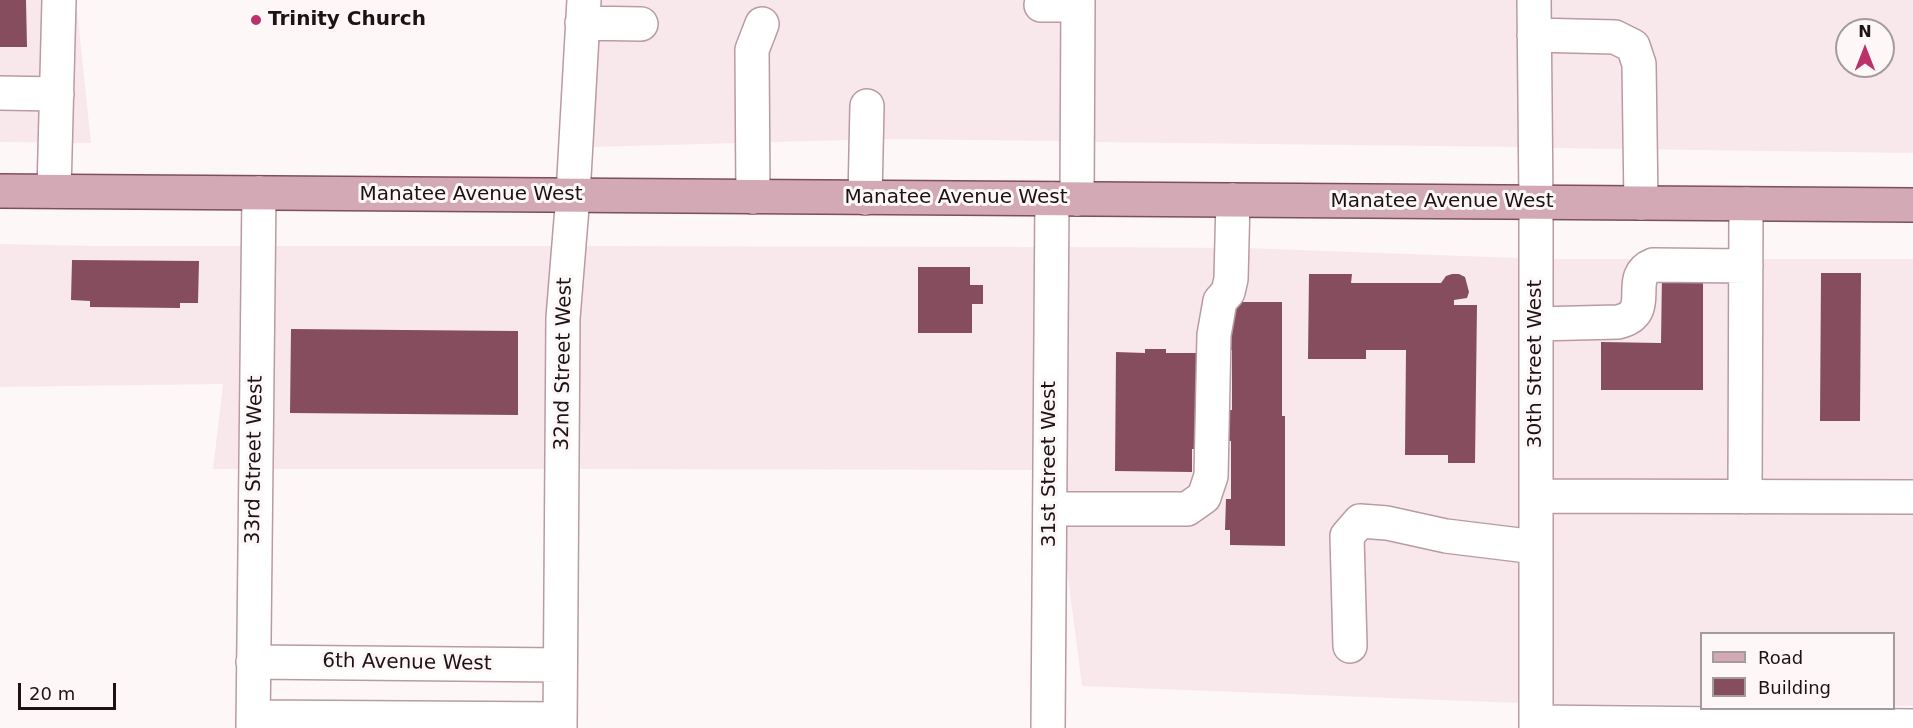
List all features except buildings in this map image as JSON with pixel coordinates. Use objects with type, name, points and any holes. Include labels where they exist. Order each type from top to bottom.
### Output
[{"type":"main road","name":"Manatee Avenue West","points":[[0,190],[1913,204]]},
{"type":"street","points":[[54,191],[59,0]]},
{"type":"street","name":"30th Street West","points":[[1534,0],[1536,725]]},
{"type":"street","points":[[1041,5],[1078,2]]},
{"type":"street","name":"31st Street West","points":[[1048,728],[1050,509],[1064,199],[1078,2]]},
{"type":"street","points":[[583,11],[641,24]]},
{"type":"street","name":"32nd Street West","points":[[560,723],[563,318],[573,195],[583,11]]},
{"type":"street","points":[[753,197],[752,50],[762,24]]},
{"type":"street","points":[[1534,35],[1615,37],[1633,46],[1640,64],[1641,203]]},
{"type":"street","points":[[0,93],[57,94]]},
{"type":"street","points":[[865,198],[867,106]]},
{"type":"street","name":"33rd Street West","points":[[253,722],[259,193]]},
{"type":"street","points":[[1050,509],[1187,509],[1204,497],[1211,476],[1214,335],[1220,301],[1228,292],[1231,279],[1233,200]]},
{"type":"street","points":[[1745,497],[1746,204]]},
{"type":"street","points":[[1536,324],[1628,320],[1636,312],[1640,302],[1641,274],[1645,268],[1653,265],[1746,266]]},
{"type":"street","points":[[1536,496],[1913,497]]},
{"type":"street","points":[[1350,646],[1347,536],[1360,521],[1387,523],[1446,536],[1536,547]]},
{"type":"street","name":"6th Avenue West","points":[[253,662],[560,665]]},
{"type":"street","points":[[253,722],[560,723]]},
{"type":"street","points":[[1536,725],[1913,726]]},
{"type":"shaded area","points":[[0,0],[76,0],[91,143],[0,142]]},
{"type":"shaded area","points":[[600,0],[1061,0],[1061,141],[886,139],[593,147]]},
{"type":"shaded area","points":[[1095,0],[1517,0],[1519,147],[1094,142]]},
{"type":"shaded area","points":[[1551,0],[1913,0],[1913,153],[1552,148]]},
{"type":"shaded area","points":[[0,244],[241,246],[239,469],[213,469],[223,384],[0,387]]},
{"type":"shaded area","points":[[275,246],[552,246],[546,318],[545,469],[272,469]]},
{"type":"shaded area","points":[[585,246],[1035,247],[1033,470],[579,469],[580,319]]},
{"type":"shaded area","points":[[1068,247],[1245,248],[1519,258],[1519,703],[1082,686],[1066,562]]},
{"type":"shaded area","points":[[1553,259],[1913,259],[1913,706],[1895,706],[1895,632],[1700,632],[1700,705],[1553,704]]},
{"type":"place","name":"Trinity Church","points":[[256,20]]}]
